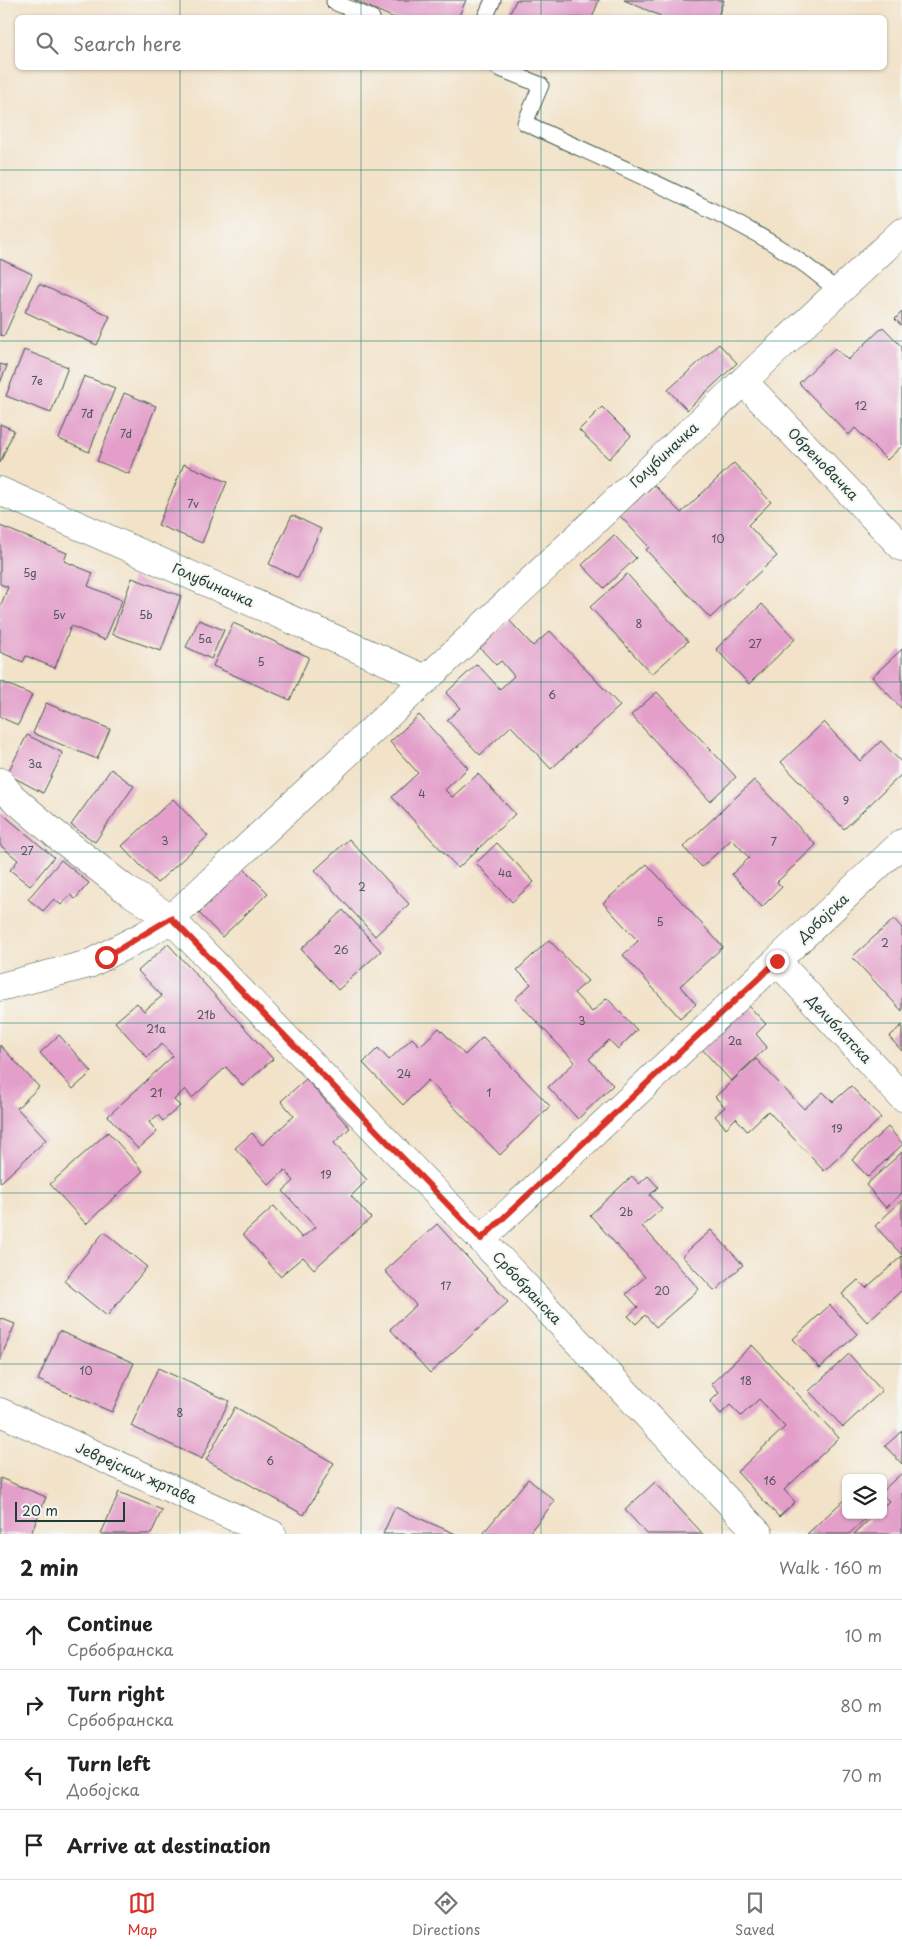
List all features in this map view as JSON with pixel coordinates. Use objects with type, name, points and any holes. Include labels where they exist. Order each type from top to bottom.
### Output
[{"type":"street","name":"Голубиначка","points":[[171,918],[902,232]]},
{"type":"street","name":"Обреновачка","points":[[743,381],[902,547]]},
{"type":"street","name":"Голубиначка","points":[[0,491],[426,679]]},
{"type":"street","name":"Србобранска","points":[[0,782],[11,796],[54,833],[124,888],[171,918],[481,1239],[759,1534]]},
{"type":"street","name":"Добојска","points":[[481,1239],[902,844]]},
{"type":"street","points":[[0,987],[89,964],[145,935],[171,918]]},
{"type":"street","name":"Делиблатска","points":[[777,961],[902,1097]]},
{"type":"street","name":"Јеврејских жртава","points":[[0,1412],[272,1534]]},
{"type":"lane","points":[[486,15],[493,0]]},
{"type":"lane","points":[[334,2],[365,15]]},
{"type":"lane","points":[[503,70],[541,85],[525,123],[658,183],[736,223],[795,257],[839,293]]},
{"type":"building","points":[[354,0],[466,0],[459,15],[387,15]]},
{"type":"building","points":[[516,0],[599,0],[593,15],[509,15]]},
{"type":"building","points":[[624,0],[724,0],[718,15],[658,15]]},
{"type":"building","points":[[0,259],[32,274],[4,336],[0,335]]},
{"type":"building","points":[[39,284],[110,316],[97,345],[25,312]]},
{"type":"building","points":[[902,312],[902,326],[895,319]]},
{"type":"building","points":[[883,327],[902,347],[902,446],[887,460],[855,428],[849,435],[799,383],[835,348],[848,360]]},
{"type":"building","points":[[719,344],[737,363],[687,410],[668,390]]},
{"type":"building","points":[[24,350],[68,367],[51,413],[6,396]]},
{"type":"building","points":[[0,364],[7,366],[0,383]]},
{"type":"building","points":[[84,376],[115,388],[89,452],[59,439]]},
{"type":"building","points":[[124,393],[156,406],[129,474],[97,461]]},
{"type":"building","points":[[602,407],[631,436],[609,459],[579,430]]},
{"type":"building","points":[[0,424],[14,430],[0,463]]},
{"type":"building","points":[[734,463],[771,502],[748,525],[777,556],[710,618],[646,550],[649,547],[620,516],[654,485],[681,513]]},
{"type":"building","points":[[184,464],[227,482],[202,543],[158,525]]},
{"type":"building","points":[[292,515],[321,529],[298,578],[269,564]]},
{"type":"building","points":[[0,526],[67,553],[64,561],[93,573],[88,586],[122,600],[105,640],[71,626],[55,668],[26,656],[23,662],[0,652],[0,607],[8,587],[0,584]]},
{"type":"building","points":[[614,535],[636,558],[604,588],[582,565]]},
{"type":"building","points":[[627,574],[688,641],[652,674],[590,607]]},
{"type":"building","points":[[132,578],[181,596],[161,651],[112,634]]},
{"type":"building","points":[[762,604],[795,639],[749,684],[716,649]]},
{"type":"building","points":[[199,620],[224,630],[211,659],[186,647]]},
{"type":"building","points":[[509,620],[533,646],[550,631],[620,706],[551,769],[511,726],[480,755],[447,720],[460,708],[446,693],[477,664],[500,689],[514,676],[501,661],[496,665],[480,648]]},
{"type":"building","points":[[233,623],[309,657],[290,700],[213,666]]},
{"type":"building","points":[[902,649],[902,709],[872,677]]},
{"type":"building","points":[[0,681],[32,695],[18,725],[0,717]]},
{"type":"building","points":[[657,692],[736,777],[710,801],[631,715]]},
{"type":"building","points":[[46,703],[110,729],[97,759],[33,733]]},
{"type":"building","points":[[419,715],[468,768],[445,790],[452,797],[478,774],[515,814],[458,868],[392,797],[418,773],[390,742]]},
{"type":"building","points":[[824,722],[860,761],[881,741],[902,763],[902,774],[844,829],[781,762]]},
{"type":"building","points":[[27,735],[63,753],[43,793],[7,774]]},
{"type":"building","points":[[111,769],[134,786],[95,842],[71,825]]},
{"type":"building","points":[[754,780],[816,845],[777,882],[782,887],[762,907],[732,874],[749,858],[732,839],[702,867],[683,847]]},
{"type":"building","points":[[173,799],[208,836],[157,883],[122,846]]},
{"type":"building","points":[[0,812],[54,857],[30,886],[10,870],[18,860],[0,845]]},
{"type":"building","points":[[349,839],[409,904],[375,936],[315,870]]},
{"type":"building","points":[[497,843],[534,882],[512,902],[476,863]]},
{"type":"building","points":[[61,860],[89,883],[75,899],[70,895],[61,905],[54,899],[43,911],[28,899]]},
{"type":"building","points":[[647,864],[723,947],[680,986],[696,1004],[680,1018],[623,955],[638,941],[603,903]]},
{"type":"building","points":[[244,869],[268,893],[222,937],[199,913]]},
{"type":"building","points":[[343,910],[381,951],[338,990],[301,949]]},
{"type":"building","points":[[894,919],[902,928],[902,1011],[852,957]]},
{"type":"building","points":[[549,940],[588,981],[574,993],[592,1012],[607,998],[637,1030],[618,1049],[609,1040],[589,1059],[613,1085],[578,1119],[548,1087],[575,1062],[515,999],[531,984],[517,970]]},
{"type":"building","points":[[168,944],[273,1059],[243,1086],[226,1067],[192,1098],[185,1089],[174,1100],[180,1106],[163,1121],[158,1115],[149,1122],[157,1132],[138,1149],[108,1116],[173,1056],[162,1044],[147,1057],[115,1022],[137,1003],[144,1011],[162,996],[138,971]]},
{"type":"building","points":[[748,1005],[766,1024],[756,1034],[767,1047],[731,1081],[701,1048]]},
{"type":"building","points":[[902,1025],[902,1051],[889,1037]]},
{"type":"building","points":[[439,1028],[465,1055],[483,1037],[550,1106],[500,1155],[428,1080],[403,1105],[363,1063],[378,1048],[389,1060],[412,1038],[420,1046]]},
{"type":"building","points":[[59,1035],[92,1072],[73,1089],[40,1053]]},
{"type":"building","points":[[0,1045],[39,1087],[17,1108],[46,1140],[0,1183]]},
{"type":"building","points":[[756,1059],[804,1109],[823,1092],[833,1102],[851,1086],[881,1118],[824,1171],[768,1111],[747,1131],[736,1118],[726,1128],[715,1116],[725,1107],[715,1097]]},
{"type":"building","points":[[306,1079],[350,1128],[334,1143],[367,1180],[351,1196],[371,1218],[314,1269],[303,1257],[280,1276],[243,1234],[274,1206],[302,1238],[315,1227],[283,1191],[294,1181],[285,1170],[269,1185],[235,1148],[252,1133],[262,1145],[294,1116],[281,1101]]},
{"type":"building","points":[[888,1127],[902,1145],[868,1177],[852,1160]]},
{"type":"building","points":[[108,1132],[143,1171],[86,1224],[50,1184]]},
{"type":"building","points":[[902,1152],[902,1193],[886,1208],[866,1185]]},
{"type":"building","points":[[632,1176],[639,1184],[648,1176],[658,1187],[650,1195],[662,1209],[642,1226],[699,1289],[656,1327],[645,1315],[636,1324],[628,1316],[638,1307],[626,1294],[645,1277],[590,1215]]},
{"type":"building","points":[[902,1200],[902,1255],[875,1226]]},
{"type":"building","points":[[437,1224],[508,1302],[430,1373],[390,1329],[416,1305],[385,1271]]},
{"type":"building","points":[[711,1230],[743,1265],[715,1291],[682,1256]]},
{"type":"building","points":[[104,1232],[147,1267],[107,1316],[64,1281]]},
{"type":"building","points":[[902,1256],[902,1290],[867,1322],[842,1294],[858,1280],[866,1288]]},
{"type":"building","points":[[830,1305],[857,1334],[820,1368],[793,1339]]},
{"type":"building","points":[[0,1318],[15,1324],[0,1360]]},
{"type":"building","points":[[59,1331],[134,1363],[112,1412],[38,1380]]},
{"type":"building","points":[[752,1345],[839,1438],[784,1490],[795,1502],[779,1517],[737,1472],[785,1427],[759,1399],[741,1416],[730,1405],[721,1414],[710,1402],[719,1393],[711,1384]]},
{"type":"building","points":[[849,1354],[882,1391],[843,1427],[809,1391]]},
{"type":"building","points":[[158,1368],[229,1401],[202,1459],[131,1426]]},
{"type":"building","points":[[235,1407],[334,1463],[304,1515],[206,1460]]},
{"type":"building","points":[[902,1431],[902,1464],[885,1446]]},
{"type":"building","points":[[902,1473],[902,1534],[854,1534],[870,1519],[887,1519],[887,1503],[889,1501],[887,1499],[887,1486]]},
{"type":"building","points":[[0,1478],[46,1497],[31,1534],[0,1534]]},
{"type":"building","points":[[528,1479],[555,1501],[528,1534],[486,1534],[484,1532]]},
{"type":"building","points":[[655,1482],[703,1534],[647,1534],[625,1510]]},
{"type":"building","points":[[119,1492],[162,1510],[151,1534],[101,1534]]},
{"type":"building","points":[[842,1502],[842,1519],[865,1519],[849,1534],[807,1534]]},
{"type":"building","points":[[395,1507],[421,1519],[456,1534],[383,1534]]},
{"type":"route","points":[[106,957],[171,918],[481,1239],[777,961]]}]
